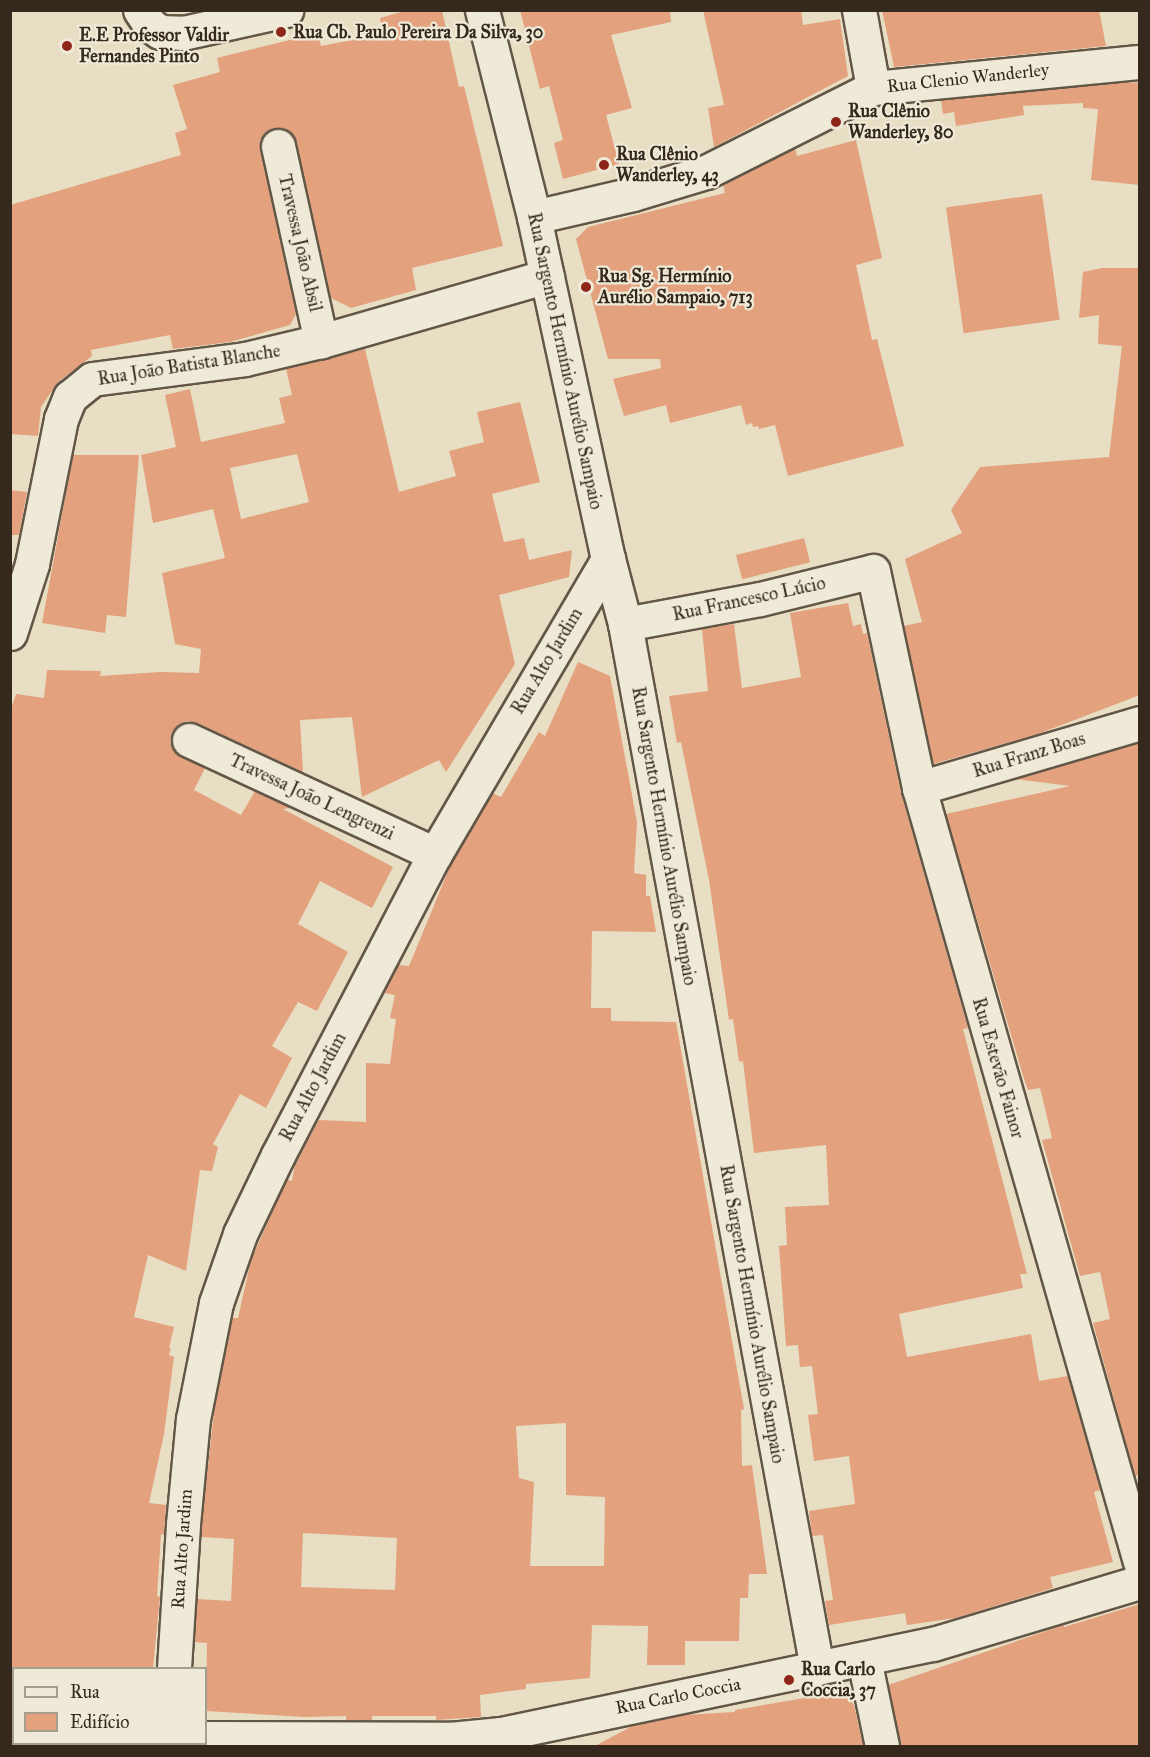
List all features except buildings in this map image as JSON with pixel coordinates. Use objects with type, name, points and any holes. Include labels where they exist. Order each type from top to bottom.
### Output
[{"type":"street","points":[[150,21],[183,33],[243,15],[285,10]]},
{"type":"street","name":"Rua Sargento Hermínio Aurélio Sampaio","points":[[482,10],[534,217],[608,558],[625,624],[817,1668]]},
{"type":"street","points":[[859,10],[873,88]]},
{"type":"street","name":"Rua Clenio Wanderley","points":[[534,217],[633,194],[706,171],[873,88],[1140,62]]},
{"type":"street","name":"Travessa João Absil","points":[[278,146],[321,340]]},
{"type":"street","name":"Rua João Batista Blanche","points":[[10,633],[32,564],[61,419],[70,397],[92,380],[245,360],[547,276]]},
{"type":"street","name":"Rua Alto Jardim","points":[[174,1667],[183,1524],[193,1419],[216,1302],[240,1234],[278,1155],[435,854],[608,558]]},
{"type":"street","name":"Rua Francesco Lúcio","points":[[625,624],[760,599],[873,571]]},
{"type":"street","name":"Rua Estevão Fainor","points":[[873,571],[919,788],[1140,1562]]},
{"type":"street","name":"Rua Franz Boas","points":[[919,788],[1140,723]]},
{"type":"street","name":"Travessa João Lengrenzi","points":[[189,740],[435,854]]},
{"type":"street","name":"Rua Carlo Coccia","points":[[207,1738],[289,1742],[501,1740],[933,1644],[1140,1582]]},
{"type":"street","points":[[864,1659],[882,1746]]},
{"type":"place","name":"Rua Cb. Paulo Pereira Da Silva, 30","points":[[281,32]]},
{"type":"place","name":"E.E Professor Valdir Fernandes Pinto","points":[[67,46]]},
{"type":"place","name":"Rua Clênio Wanderley, 80","points":[[836,122]]},
{"type":"place","name":"Rua Clênio Wanderley, 43","points":[[604,165]]},
{"type":"place","name":"Rua Sg. Hermínio Aurélio Sampaio, 713","points":[[586,287]]},
{"type":"place","name":"Rua Carlo Coccia, 37","points":[[789,1680]]}]
